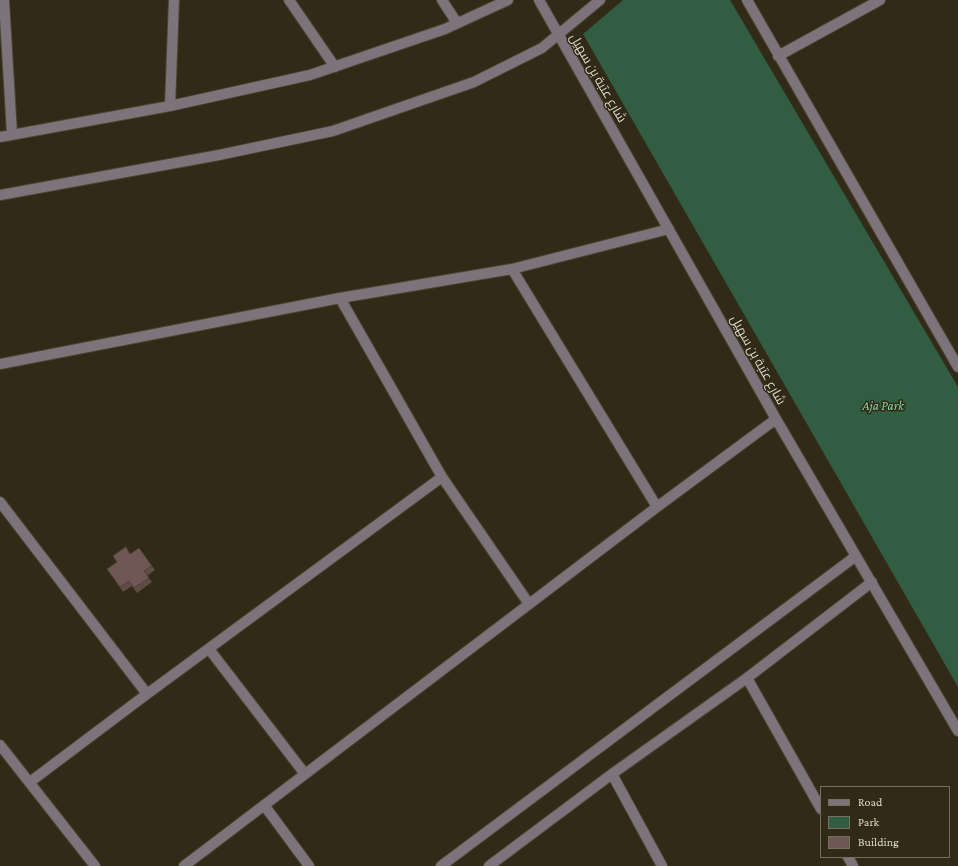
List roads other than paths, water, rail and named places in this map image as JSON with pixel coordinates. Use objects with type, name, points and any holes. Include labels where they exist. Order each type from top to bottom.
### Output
[{"type":"street","points":[[4,0],[12,134]]},
{"type":"street","points":[[170,106],[174,0]]},
{"type":"street","points":[[289,0],[335,67]]},
{"type":"street","points":[[442,0],[458,23]]},
{"type":"street","points":[[0,137],[170,106],[310,75],[445,29],[508,0]]},
{"type":"street","name":"شارع عتبة بن سهيل","points":[[539,0],[776,419],[958,731]]},
{"type":"street","points":[[0,195],[219,155],[333,131],[474,82],[542,48],[600,0]]},
{"type":"street","points":[[747,0],[958,367]]},
{"type":"street","points":[[778,56],[880,0]]},
{"type":"street","points":[[0,364],[340,298],[512,269],[669,228]]},
{"type":"street","points":[[512,269],[657,507]]},
{"type":"street","points":[[340,298],[442,477],[529,604]]},
{"type":"street","points":[[184,866],[657,507],[776,419]]},
{"type":"street","points":[[30,782],[442,477]]},
{"type":"street","points":[[0,502],[147,694]]},
{"type":"street","points":[[441,866],[856,556]]},
{"type":"street","points":[[489,866],[612,774],[747,678],[872,582]]},
{"type":"street","points":[[209,649],[305,774]]},
{"type":"street","points":[[747,678],[820,807]]},
{"type":"street","points":[[0,746],[95,866]]},
{"type":"street","points":[[612,774],[662,866]]},
{"type":"street","points":[[264,805],[309,866]]},
{"type":"park label","name":"Aja Park","points":[[883,406]]}]
